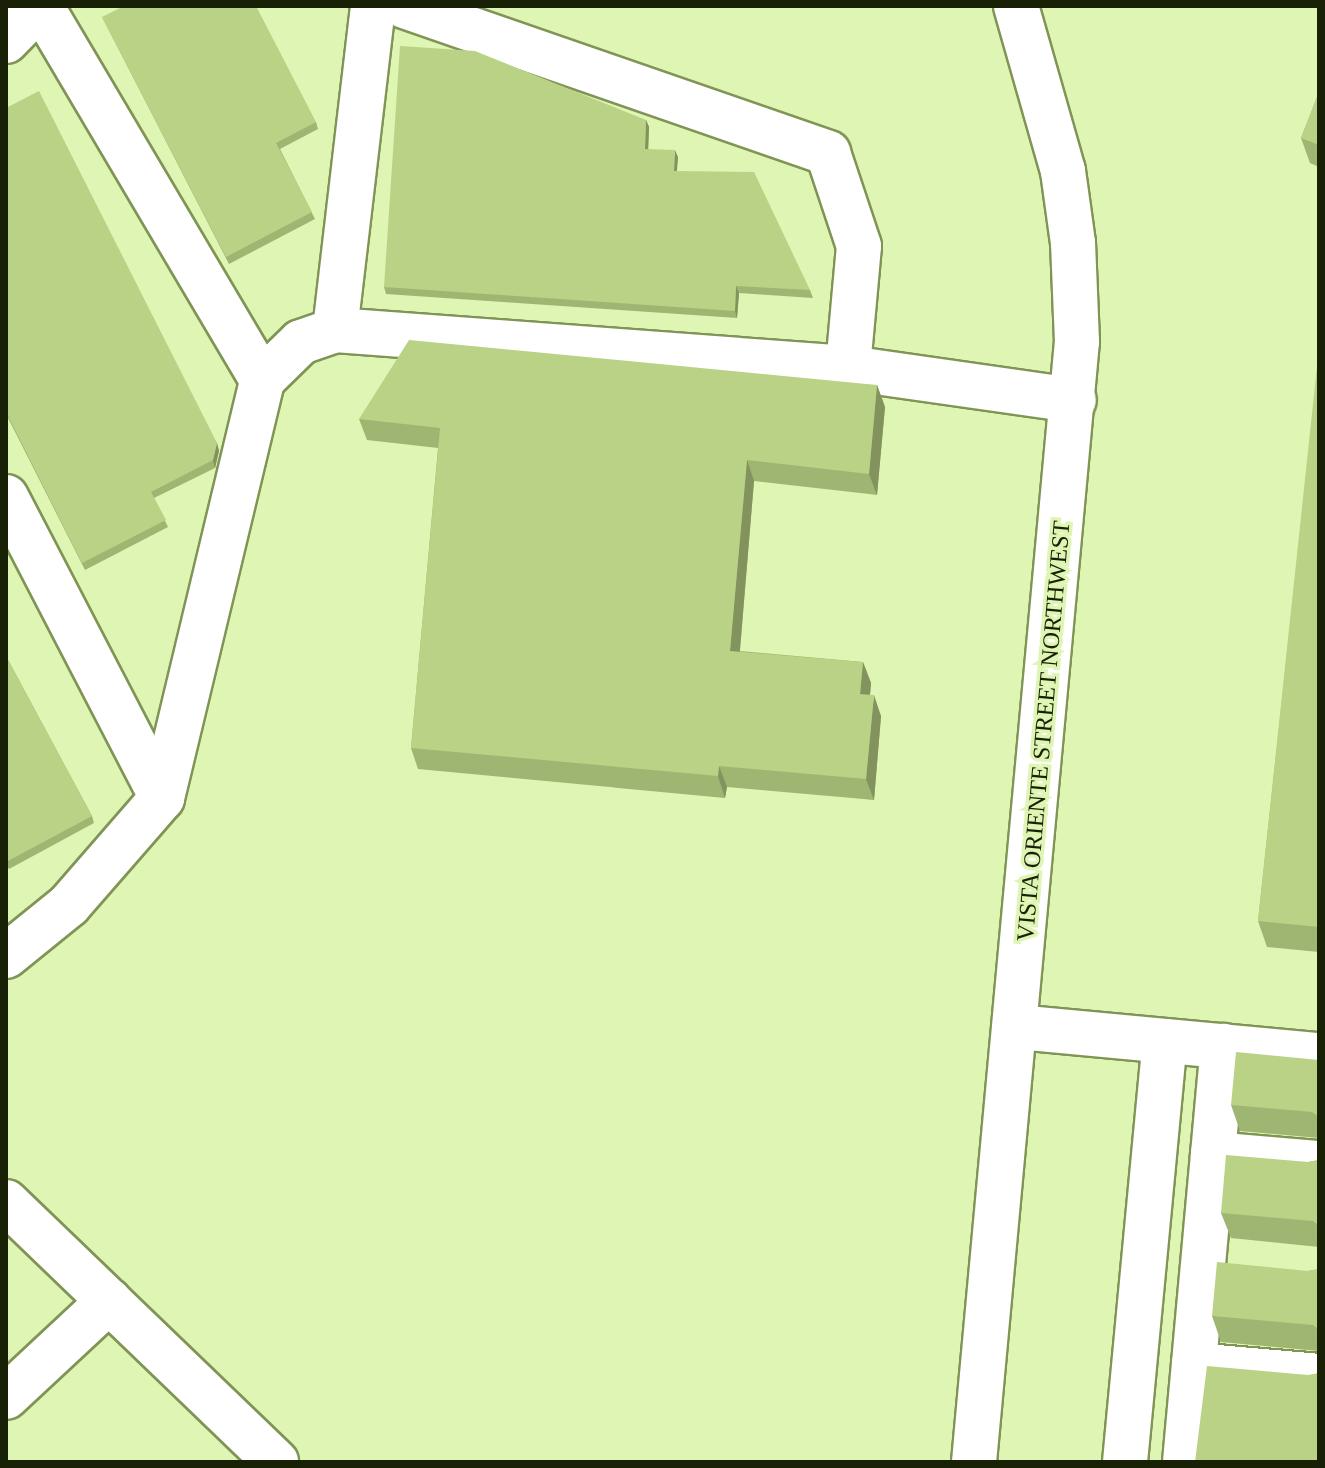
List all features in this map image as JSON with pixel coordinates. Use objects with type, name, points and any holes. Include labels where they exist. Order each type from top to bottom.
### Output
[{"type":"street","points":[[6,41],[41,6],[262,380]]},
{"type":"street","points":[[335,330],[373,6]]},
{"type":"street","points":[[404,6],[828,153],[859,246],[848,368]]},
{"type":"street","name":"VISTA ORIENTE STREET NORTHWEST","points":[[974,1462],[1074,400],[1073,243],[1063,171],[1016,6]]},
{"type":"street","points":[[10,943],[69,905],[162,798],[262,380],[301,342],[335,330],[848,368],[1074,400]]},
{"type":"street","points":[[6,497],[162,798]]},
{"type":"street","points":[[1016,1027],[1319,1055]]},
{"type":"street","points":[[1125,1462],[1165,1041]]},
{"type":"street","points":[[1185,1462],[1223,1046]]},
{"type":"street","points":[[1213,1154],[1319,1163]]},
{"type":"street","points":[[6,1202],[276,1462]]},
{"type":"street","points":[[1203,1261],[1246,1265]]},
{"type":"street","points":[[6,1397],[109,1301]]},
{"type":"street","points":[[1194,1365],[1319,1376]]},
{"type":"building","points":[[124,6],[256,6],[316,122],[276,143],[312,212],[226,257],[102,17]]},
{"type":"building","points":[[400,46],[475,51],[646,120],[645,149],[675,150],[674,171],[754,172],[810,290],[736,286],[735,311],[384,287]]},
{"type":"building","points":[[39,91],[217,443],[213,460],[151,492],[166,520],[82,563],[6,412],[6,108]]},
{"type":"building","points":[[1319,92],[1319,145],[1301,138]]},
{"type":"building","points":[[409,340],[877,385],[869,474],[747,460],[730,651],[863,662],[860,694],[874,695],[866,779],[719,766],[718,776],[411,748],[440,428],[359,419]]},
{"type":"building","points":[[1319,357],[1319,927],[1258,921]]},
{"type":"building","points":[[6,656],[92,816],[6,862]]},
{"type":"building","points":[[1236,1052],[1319,1060],[1319,1117],[1312,1112],[1231,1105]]},
{"type":"building","points":[[1226,1155],[1308,1162],[1319,1160],[1319,1226],[1313,1221],[1221,1213]]},
{"type":"building","points":[[1217,1262],[1308,1271],[1319,1269],[1319,1330],[1313,1325],[1212,1316]]},
{"type":"building","points":[[1207,1366],[1308,1375],[1319,1373],[1319,1462],[1195,1462]]}]
